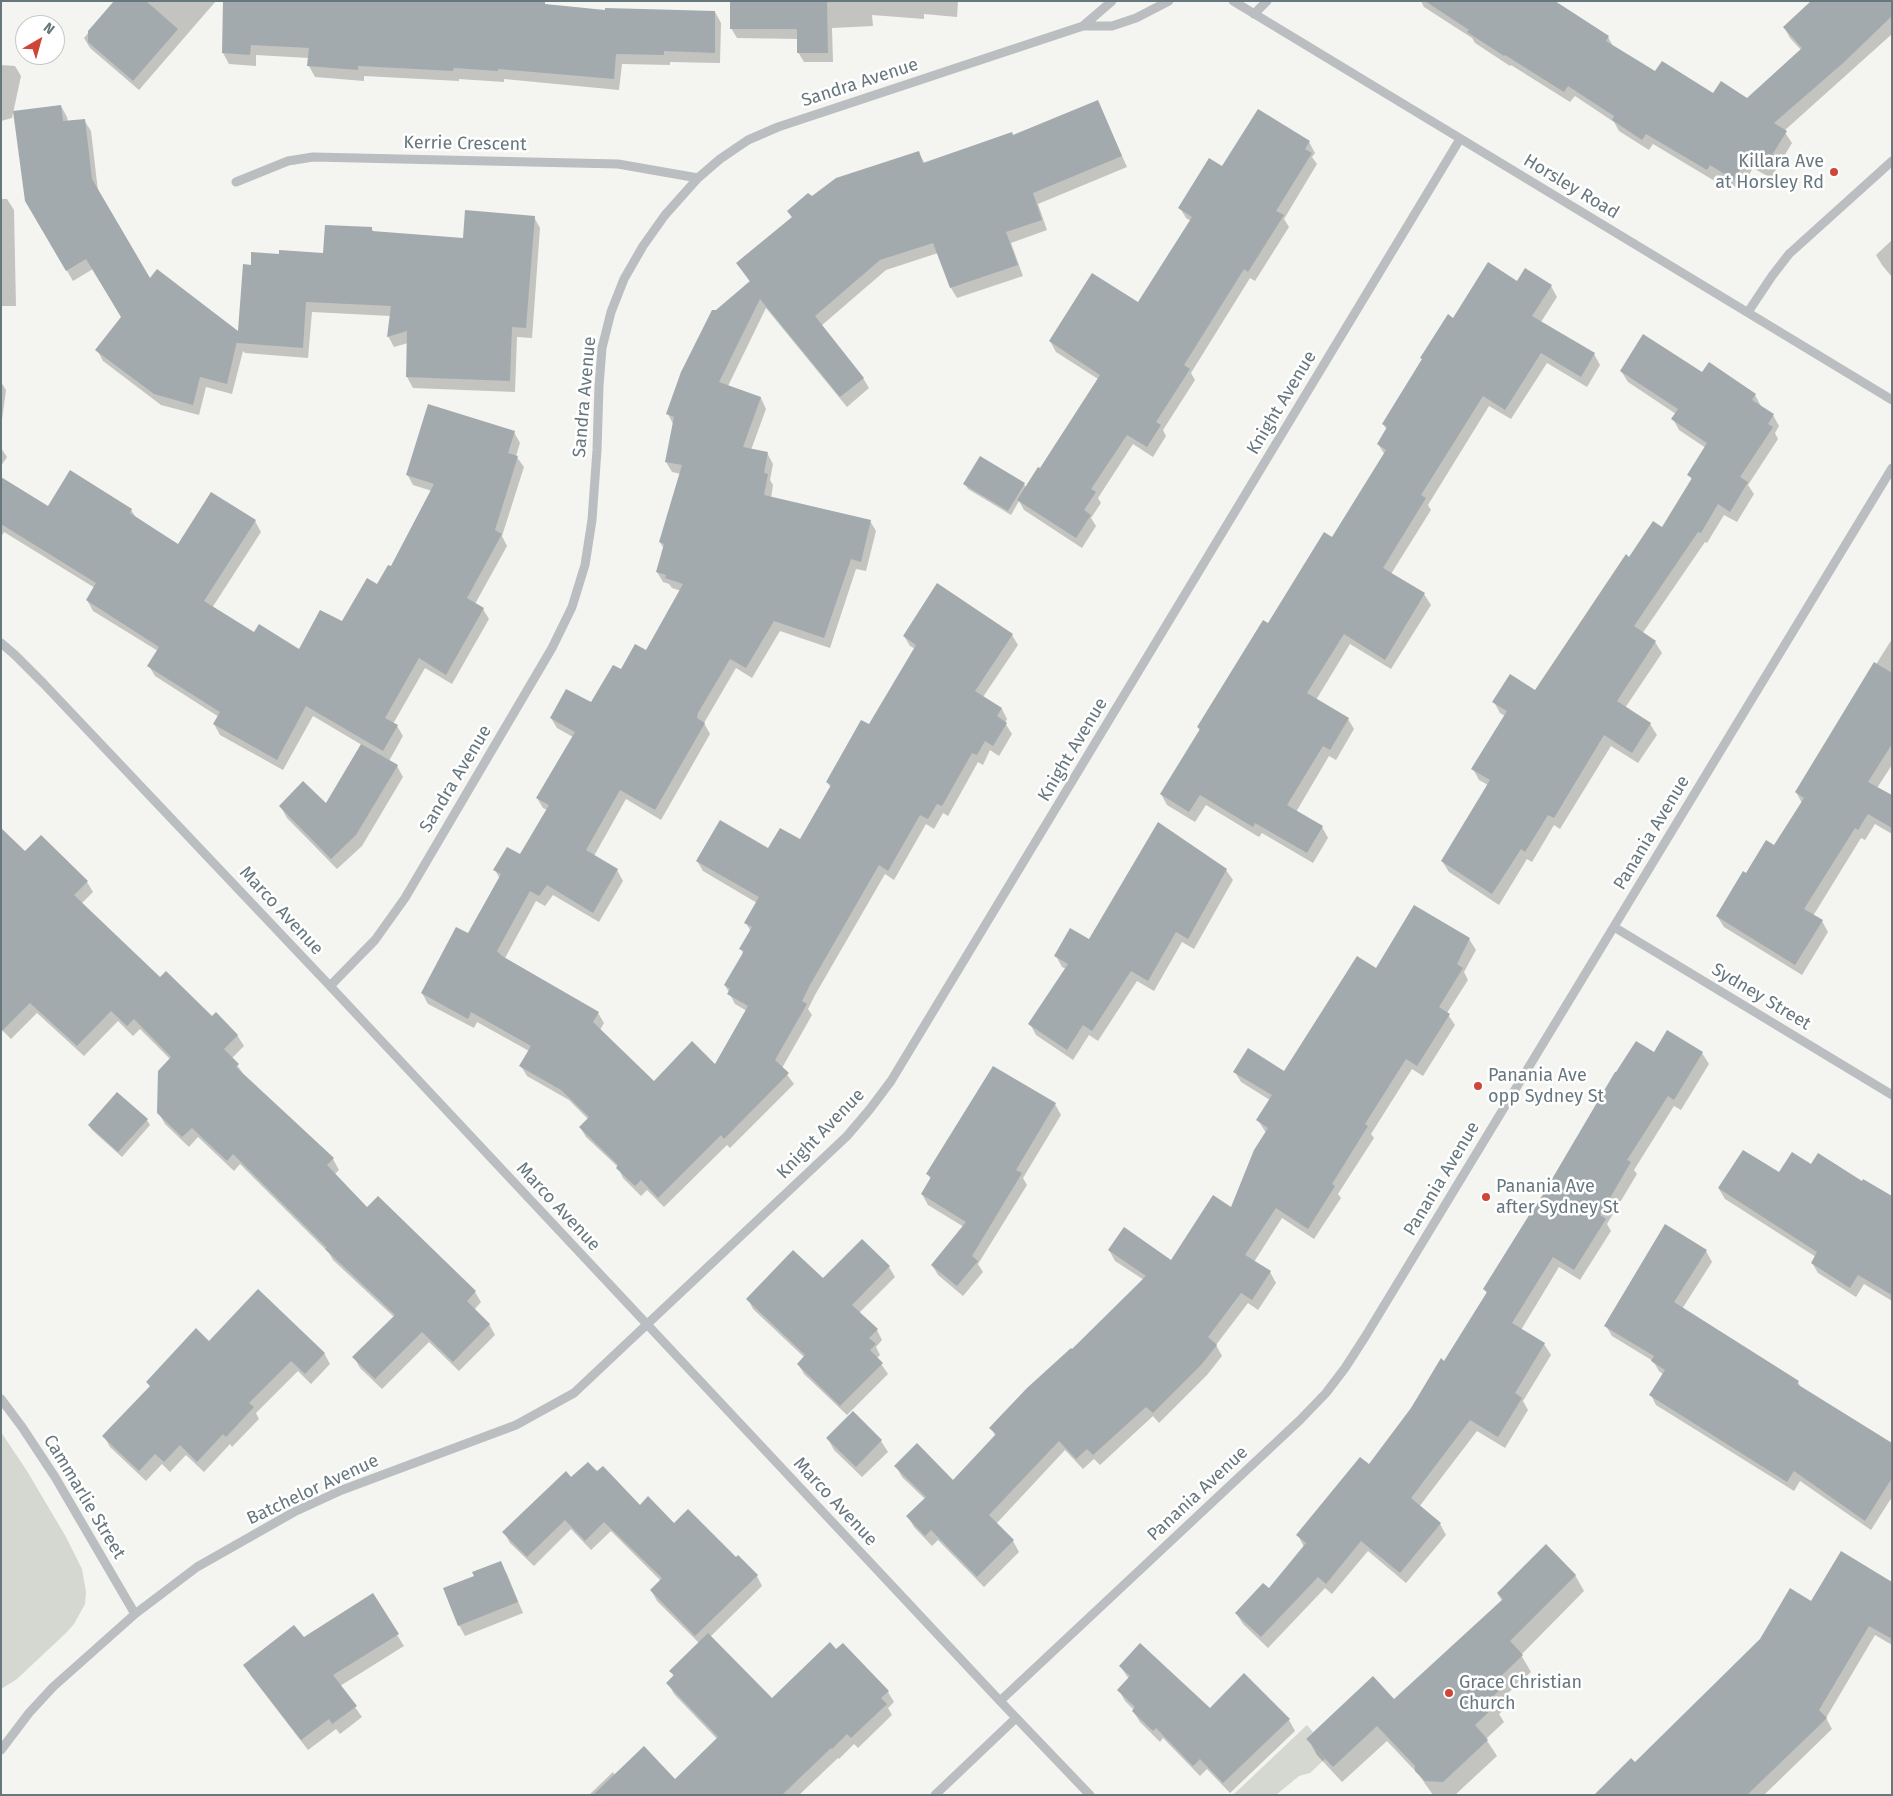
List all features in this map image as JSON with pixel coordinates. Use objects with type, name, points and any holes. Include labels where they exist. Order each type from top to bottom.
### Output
[{"type":"street","name":"Sandra Avenue","points":[[1083,26],[1112,1]]},
{"type":"street","name":"Sandra Avenue","points":[[330,986],[375,940],[400,906],[552,648],[572,606],[585,565],[592,520],[597,450],[598,386],[602,348],[611,312],[624,279],[643,246],[665,215],[698,178],[720,158],[748,140],[778,127],[1083,26],[1112,26],[1136,18],[1169,1]]},
{"type":"street","name":"Horsley Road","points":[[1233,1],[1892,400]]},
{"type":"street","points":[[1254,14],[1267,1]]},
{"type":"street","name":"Knight Avenue","points":[[647,1325],[847,1136],[891,1081],[1460,139]]},
{"type":"street","name":"Kerrie Crescent","points":[[236,182],[288,161],[313,157],[618,164],[698,178]]},
{"type":"street","points":[[1748,312],[1789,254],[1892,161]]},
{"type":"street","name":"Panania Avenue","points":[[1000,1701],[1293,1427],[1326,1393],[1365,1337],[1892,468]]},
{"type":"street","name":"Marco Avenue","points":[[1,643],[43,684],[330,986],[1090,1795]]},
{"type":"street","name":"Sydney Street","points":[[1614,927],[1892,1095]]},
{"type":"street","name":"Batchelor Avenue","points":[[1,1750],[29,1713],[53,1687],[135,1614],[197,1567],[294,1512],[368,1480],[516,1426],[547,1410],[574,1394],[647,1325]]},
{"type":"street","name":"Cammarlie Street","points":[[1,1399],[55,1477],[135,1614]]},
{"type":"street","points":[[935,1795],[1016,1718]]},
{"type":"shaded area","points":[[1,1432],[27,1471],[66,1537],[82,1569],[86,1592],[85,1604],[74,1624],[17,1679],[1,1689]]},
{"type":"shaded area","points":[[1307,1725],[1313,1732],[1306,1739],[1325,1759],[1310,1773],[1299,1776],[1276,1795],[1233,1795]]},
{"type":"building","points":[[114,1],[146,1],[178,29],[133,81],[88,42],[88,31]]},
{"type":"building","points":[[223,1],[545,1],[545,4],[605,10],[605,8],[715,11],[715,53],[664,51],[664,55],[616,54],[614,79],[498,69],[498,71],[454,68],[453,71],[358,66],[358,70],[307,66],[309,48],[251,45],[250,55],[222,53]]},
{"type":"building","points":[[730,1],[827,1],[828,53],[797,53],[797,29],[730,29]]},
{"type":"building","points":[[1425,1],[1555,1],[1609,36],[1606,41],[1655,71],[1662,61],[1713,93],[1721,81],[1747,98],[1802,48],[1783,27],[1811,1],[1892,1],[1892,16],[1842,64],[1774,123],[1787,131],[1764,168],[1747,158],[1734,180],[1710,165],[1707,170],[1646,134],[1642,140],[1612,120],[1614,116],[1568,86],[1564,92],[1467,32],[1469,30]]},
{"type":"building","points":[[1098,100],[1122,156],[1033,193],[1042,220],[1006,232],[1018,265],[950,288],[933,243],[880,260],[815,316],[864,378],[840,397],[760,299],[719,382],[761,397],[743,447],[768,452],[764,473],[768,474],[764,495],[871,520],[861,562],[851,559],[824,638],[774,621],[746,668],[730,659],[698,713],[697,718],[705,723],[655,810],[620,790],[586,850],[618,869],[593,913],[547,885],[539,896],[530,891],[497,951],[502,956],[599,1012],[593,1022],[654,1081],[692,1041],[715,1064],[748,1006],[727,994],[730,989],[724,985],[744,951],[739,949],[752,927],[744,923],[759,897],[696,861],[720,820],[768,848],[780,828],[800,839],[831,785],[826,782],[861,720],[869,724],[916,645],[903,636],[937,583],[1013,634],[975,691],[1002,708],[997,716],[1007,723],[993,746],[985,741],[977,755],[972,753],[942,806],[937,804],[928,819],[920,815],[888,871],[879,865],[810,985],[802,1001],[807,1004],[775,1060],[789,1073],[724,1139],[721,1135],[658,1198],[641,1180],[635,1186],[616,1168],[618,1165],[579,1127],[589,1117],[561,1090],[519,1066],[531,1046],[471,1012],[468,1019],[421,993],[456,927],[468,933],[501,874],[493,870],[507,847],[520,854],[549,805],[536,798],[575,732],[550,718],[566,689],[591,702],[613,665],[621,669],[635,644],[646,650],[683,584],[665,578],[666,575],[656,572],[664,544],[659,542],[682,465],[665,462],[674,417],[666,414],[681,372],[712,310],[716,310],[750,281],[736,263],[792,217],[787,211],[808,193],[812,196],[836,178],[919,151],[923,163],[1012,132],[1013,135]]},
{"type":"building","points":[[61,105],[63,121],[85,119],[92,179],[150,278],[157,269],[238,331],[243,264],[251,265],[251,252],[279,254],[279,250],[323,253],[325,225],[372,227],[372,231],[463,238],[465,210],[535,216],[526,328],[512,327],[510,381],[406,377],[407,331],[387,337],[391,306],[306,302],[303,348],[237,343],[237,341],[227,384],[200,377],[193,405],[154,394],[95,350],[121,317],[86,259],[66,271],[25,201],[13,111]]},
{"type":"building","points":[[1258,109],[1310,141],[1305,149],[1312,153],[1276,211],[1284,215],[1248,272],[1244,269],[1184,365],[1190,369],[1156,422],[1161,425],[1147,447],[1127,435],[1091,489],[1096,492],[1084,510],[1091,515],[1076,538],[1017,500],[1100,375],[1049,341],[1092,273],[1138,302],[1192,217],[1178,208],[1209,158],[1222,166]]},
{"type":"building","points":[[1488,262],[1517,281],[1525,268],[1552,285],[1532,316],[1595,353],[1581,377],[1541,353],[1505,410],[1483,396],[1421,495],[1426,498],[1383,568],[1425,593],[1385,660],[1344,634],[1307,693],[1349,718],[1330,750],[1323,746],[1287,805],[1323,826],[1307,853],[1255,823],[1253,827],[1200,795],[1189,812],[1160,794],[1200,729],[1197,727],[1263,620],[1268,623],[1324,532],[1332,537],[1386,450],[1377,444],[1387,427],[1382,424],[1448,314],[1453,318]]},
{"type":"building","points":[[1643,334],[1702,372],[1709,362],[1756,394],[1752,400],[1774,414],[1768,424],[1773,427],[1740,477],[1748,482],[1730,512],[1718,504],[1701,533],[1698,532],[1634,626],[1656,641],[1617,701],[1651,723],[1632,753],[1604,735],[1554,818],[1548,815],[1525,852],[1521,849],[1492,894],[1441,861],[1490,780],[1471,769],[1507,711],[1492,702],[1510,674],[1535,690],[1626,554],[1629,557],[1653,521],[1662,527],[1692,478],[1687,475],[1707,443],[1671,419],[1678,409],[1620,371]]},
{"type":"building","points":[[428,404],[515,431],[508,453],[518,456],[495,530],[502,534],[467,598],[484,608],[446,675],[419,658],[385,718],[398,725],[383,751],[306,706],[277,760],[213,724],[220,712],[147,666],[159,647],[86,600],[96,583],[1,524],[1,477],[48,506],[70,470],[132,509],[130,513],[178,544],[211,492],[256,520],[204,601],[254,632],[259,624],[299,649],[320,610],[342,621],[367,578],[377,584],[388,565],[391,566],[434,484],[406,475]]},
{"type":"building","points":[[980,456],[1025,483],[1008,511],[963,484]]},
{"type":"building","points":[[1874,662],[1892,673],[1892,744],[1868,782],[1892,795],[1892,828],[1868,814],[1858,830],[1855,828],[1804,909],[1823,920],[1795,965],[1716,916],[1743,871],[1746,873],[1766,840],[1774,845],[1804,798],[1795,792]]},
{"type":"building","points":[[361,744],[398,765],[356,835],[331,859],[279,806],[303,781],[326,803]]},
{"type":"building","points":[[1158,822],[1227,869],[1188,939],[1176,932],[1148,981],[1131,971],[1092,1031],[1083,1025],[1067,1050],[1028,1024],[1068,964],[1054,956],[1070,928],[1089,939]]},
{"type":"building","points":[[1,828],[25,851],[41,835],[88,881],[74,895],[160,977],[166,971],[212,1016],[216,1012],[238,1035],[224,1049],[239,1064],[236,1067],[334,1158],[327,1165],[367,1207],[378,1196],[476,1291],[467,1301],[490,1324],[453,1362],[422,1332],[375,1379],[352,1357],[395,1315],[325,1249],[327,1248],[233,1154],[227,1161],[192,1128],[182,1137],[157,1113],[158,1071],[171,1057],[134,1019],[127,1026],[111,1011],[77,1046],[30,1003],[1,1032]]},
{"type":"building","points":[[1414,905],[1470,938],[1457,964],[1463,968],[1439,1007],[1450,1014],[1417,1066],[1406,1059],[1365,1124],[1368,1126],[1332,1184],[1335,1186],[1308,1229],[1276,1208],[1245,1255],[1271,1271],[1252,1300],[1241,1293],[1208,1337],[1217,1345],[1201,1365],[1153,1413],[1146,1407],[1093,1455],[1087,1449],[1076,1459],[1059,1441],[989,1515],[1014,1540],[977,1577],[931,1530],[925,1536],[906,1516],[926,1497],[894,1466],[917,1443],[953,1480],[996,1434],[989,1428],[1027,1388],[1072,1349],[1146,1276],[1108,1250],[1124,1227],[1171,1260],[1213,1195],[1231,1207],[1254,1150],[1268,1128],[1256,1120],[1272,1095],[1233,1072],[1248,1048],[1284,1071],[1357,956],[1376,968]]},
{"type":"building","points":[[1667,1030],[1703,1052],[1674,1100],[1668,1096],[1627,1160],[1631,1162],[1600,1215],[1606,1219],[1574,1270],[1553,1257],[1512,1323],[1545,1343],[1515,1393],[1522,1398],[1498,1437],[1470,1420],[1411,1498],[1441,1523],[1400,1573],[1361,1541],[1326,1584],[1318,1577],[1261,1637],[1235,1613],[1263,1583],[1269,1588],[1306,1543],[1296,1535],[1360,1457],[1369,1464],[1411,1408],[1441,1358],[1444,1361],[1487,1292],[1483,1289],[1532,1213],[1615,1072],[1636,1041],[1654,1052]]},
{"type":"building","points":[[993,1066],[1056,1103],[1016,1170],[1022,1173],[972,1256],[978,1261],[957,1286],[931,1265],[966,1222],[921,1194],[931,1177],[926,1174]]},
{"type":"building","points":[[117,1092],[148,1119],[118,1152],[88,1125]]},
{"type":"building","points":[[1743,1150],[1779,1172],[1792,1152],[1811,1164],[1818,1153],[1862,1181],[1863,1179],[1892,1196],[1892,1295],[1858,1275],[1850,1288],[1811,1263],[1817,1252],[1718,1188]]},
{"type":"building","points":[[1665,1224],[1707,1250],[1674,1302],[1799,1381],[1797,1384],[1892,1443],[1892,1478],[1865,1521],[1794,1471],[1787,1482],[1649,1395],[1665,1370],[1651,1361],[1654,1356],[1604,1326]]},
{"type":"building","points":[[862,1239],[890,1266],[852,1305],[878,1329],[869,1338],[876,1344],[870,1350],[883,1363],[840,1406],[797,1364],[805,1355],[746,1299],[793,1250],[823,1278]]},
{"type":"building","points":[[258,1289],[325,1353],[305,1374],[291,1361],[249,1403],[254,1407],[226,1437],[223,1434],[197,1462],[180,1445],[164,1462],[155,1454],[139,1471],[102,1436],[150,1386],[146,1382],[196,1328],[209,1341]]},
{"type":"building","points":[[853,1411],[882,1440],[856,1467],[826,1438]]},
{"type":"building","points":[[588,1462],[597,1471],[603,1466],[640,1505],[648,1496],[674,1523],[688,1509],[736,1557],[738,1555],[758,1575],[695,1636],[650,1590],[662,1578],[604,1522],[585,1541],[565,1520],[527,1557],[502,1532],[566,1471],[571,1477]]},
{"type":"building","name":"Grace Christian Church","points":[[1546,1544],[1576,1575],[1510,1641],[1523,1655],[1498,1679],[1504,1686],[1490,1699],[1496,1705],[1475,1725],[1488,1740],[1443,1782],[1425,1781],[1415,1771],[1415,1766],[1377,1726],[1333,1767],[1306,1739],[1373,1676],[1394,1699],[1503,1599],[1497,1593]]},
{"type":"building","points":[[1841,1551],[1892,1582],[1892,1639],[1869,1626],[1819,1710],[1827,1718],[1747,1795],[1594,1795],[1631,1758],[1635,1762],[1760,1639],[1790,1588],[1811,1601]]},
{"type":"building","points":[[501,1561],[518,1602],[458,1626],[443,1588],[474,1576],[472,1572]]},
{"type":"building","points":[[373,1593],[399,1634],[333,1675],[357,1706],[332,1724],[329,1719],[301,1740],[243,1665],[294,1625],[304,1637]]},
{"type":"building","points":[[708,1633],[772,1698],[830,1642],[836,1649],[843,1643],[889,1691],[881,1698],[887,1704],[851,1738],[847,1734],[782,1795],[593,1795],[644,1746],[675,1779],[718,1737],[666,1683],[674,1675],[669,1671]]},
{"type":"building","points":[[1140,1643],[1210,1708],[1244,1673],[1290,1719],[1223,1783],[1200,1759],[1193,1766],[1156,1728],[1153,1731],[1132,1711],[1135,1707],[1117,1690],[1130,1676],[1119,1666]]},
{"type":"place","name":"Killara Ave at Horsley Rd","points":[[1834,172]]},
{"type":"place","name":"Panania Ave opp Sydney St","points":[[1478,1086]]},
{"type":"place","name":"Panania Ave after Sydney St","points":[[1486,1197]]},
{"type":"place","name":"Grace Christian Church","points":[[1449,1693]]}]
